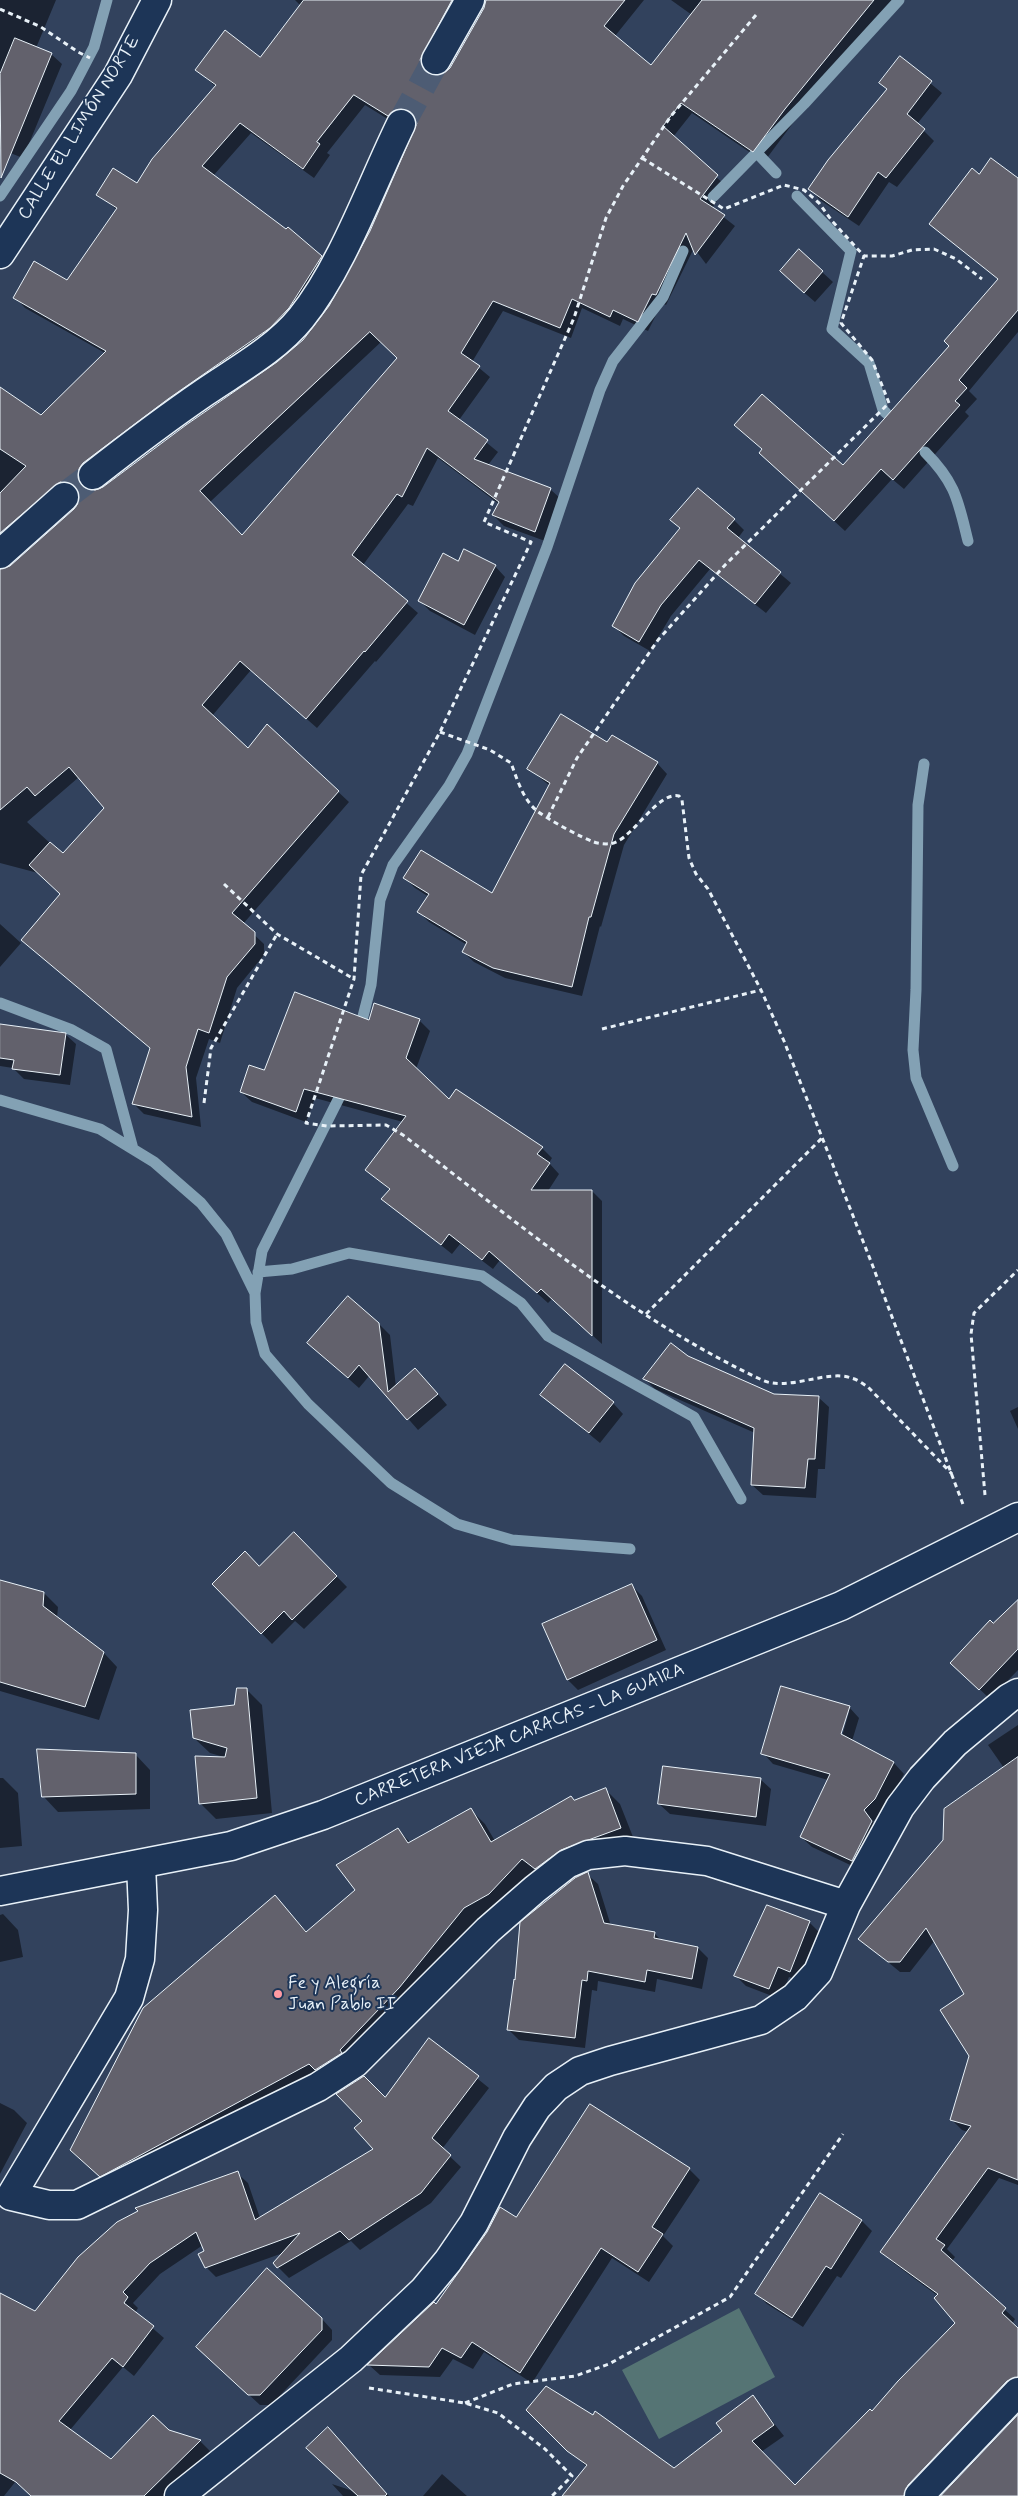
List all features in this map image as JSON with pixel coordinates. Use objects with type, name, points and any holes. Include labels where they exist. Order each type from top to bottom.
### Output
[{"type":"street","name":"CALLE EL LIMÓN NORTE","points":[[0,254],[118,75],[157,0]]},
{"type":"street","points":[[436,60],[470,0]]},
{"type":"street","points":[[93,475],[165,420],[282,338],[300,319],[319,292],[338,258],[401,124]]},
{"type":"street","points":[[0,554],[64,498]]},
{"type":"street","name":"CARRETERA VIEJA CARACAS - LA GUAIRA","points":[[0,1891],[231,1846],[323,1815],[841,1606],[1018,1517]]},
{"type":"street","points":[[179,2496],[351,2359],[424,2290],[448,2261],[474,2223],[517,2138],[537,2107],[556,2087],[580,2072],[610,2060],[761,2020],[795,1998],[818,1972],[846,1906],[900,1807],[922,1778],[955,1743],[1009,1698],[1018,1693]]},
{"type":"street","points":[[141,1865],[143,1910],[140,1959],[129,1998],[11,2196],[49,2205],[77,2205],[318,2087],[355,2063],[488,1930],[534,1889],[567,1864],[588,1855],[625,1851],[707,1861],[846,1906]]},
{"type":"street","points":[[919,2496],[1018,2392]]},
{"type":"path","points":[[0,10],[41,26],[78,52]]},
{"type":"path","points":[[756,15],[671,116],[622,186],[606,218],[574,318],[484,522],[531,542],[440,732],[362,875],[354,979],[306,1122],[326,1126],[386,1125],[403,1135],[567,1261],[646,1314],[764,1382],[798,1383],[830,1377],[851,1377],[868,1387],[952,1474]]},
{"type":"path","points":[[642,158],[724,209],[784,185],[804,190],[820,203],[832,222],[864,256],[892,256],[912,250],[934,250],[956,259],[982,279]]},
{"type":"path","points":[[548,817],[578,758],[658,640],[726,564],[889,404],[872,360],[841,323],[864,256]]},
{"type":"path","points":[[440,732],[482,748],[511,763],[526,798],[536,810],[595,842],[614,844],[628,835],[646,815],[668,796],[674,794],[682,800],[689,858],[696,874],[708,890],[761,990],[784,1041],[952,1474],[982,1535]]},
{"type":"path","points":[[224,884],[277,934],[354,979]]},
{"type":"path","points":[[204,1103],[212,1048],[277,934]]},
{"type":"path","points":[[602,1029],[761,990]]},
{"type":"path","points":[[646,1314],[822,1138]]},
{"type":"path","points":[[982,1535],[971,1334],[974,1313],[1018,1270]]},
{"type":"path","points":[[465,2403],[513,2384],[575,2376],[609,2364],[730,2297],[843,2134]]},
{"type":"path","points":[[324,2380],[465,2403],[498,2413],[545,2449],[572,2476],[552,2496]]},
{"type":"green space","points":[[739,2308],[775,2377],[659,2439],[622,2370]]},
{"type":"building","points":[[304,0],[452,0],[420,60],[423,68],[428,73],[436,76],[443,74],[450,68],[484,8],[486,0],[625,0],[604,26],[651,65],[702,0],[874,0],[785,109],[753,152],[681,103],[663,126],[718,175],[700,199],[725,215],[695,255],[686,233],[656,295],[652,294],[638,322],[613,310],[610,317],[572,299],[560,328],[493,301],[461,353],[480,366],[448,411],[488,440],[474,459],[551,488],[535,532],[492,515],[499,502],[427,448],[402,497],[397,494],[352,555],[408,601],[365,652],[306,719],[240,661],[202,705],[248,748],[267,724],[339,791],[232,913],[255,932],[255,944],[227,977],[209,1033],[198,1029],[186,1067],[192,1117],[132,1104],[150,1048],[21,940],[60,894],[29,865],[50,842],[63,853],[104,808],[69,767],[35,796],[27,787],[0,810],[0,569],[10,566],[74,509],[79,502],[79,494],[76,487],[69,482],[60,482],[0,533],[0,493],[26,466],[0,449],[0,387],[41,415],[106,351],[13,298],[34,261],[67,280],[117,208],[96,195],[113,168],[137,183],[152,159],[216,85],[195,70],[225,30],[260,57]],"holes":[[[354,95],[388,116],[399,109],[407,110],[414,116],[417,123],[370,231],[329,306],[303,340],[277,362],[186,425],[103,487],[95,490],[87,489],[80,484],[78,477],[79,469],[83,463],[168,399],[270,328],[289,308],[322,256],[288,227],[286,229],[202,166],[240,123],[303,169],[320,144],[317,142]],[[370,332],[397,358],[242,535],[200,491]]]},
{"type":"building","points":[[15,38],[52,53],[1,178],[0,74]]},
{"type":"building","points":[[900,56],[932,81],[907,114],[925,129],[886,178],[878,172],[848,217],[808,189],[828,160],[887,89],[879,83]]},
{"type":"building","points":[[991,158],[1018,178],[1018,310],[959,380],[967,388],[955,401],[960,405],[893,480],[881,469],[834,521],[759,453],[762,449],[734,425],[762,394],[843,465],[949,346],[944,341],[998,279],[929,224],[972,168],[979,174]]},
{"type":"building","points":[[799,249],[823,271],[804,293],[780,271]]},
{"type":"building","points":[[698,488],[735,519],[727,528],[781,572],[755,604],[699,560],[661,605],[639,642],[612,626],[635,583],[680,528],[670,520]]},
{"type":"building","points":[[464,549],[496,565],[464,625],[418,601],[443,553],[458,561]]},
{"type":"building","points":[[561,714],[607,742],[612,735],[658,762],[614,834],[591,917],[589,917],[572,987],[493,968],[462,952],[467,942],[417,912],[429,894],[403,878],[421,850],[492,893],[550,783],[527,769]]},
{"type":"building","points":[[295,992],[369,1020],[374,1003],[420,1019],[406,1058],[449,1099],[456,1089],[543,1147],[537,1154],[550,1163],[531,1190],[592,1190],[592,1336],[541,1289],[537,1293],[489,1251],[482,1260],[449,1234],[441,1245],[381,1199],[390,1189],[365,1170],[406,1116],[304,1089],[296,1112],[240,1092],[249,1065],[264,1070]]},
{"type":"building","points":[[0,1024],[66,1033],[60,1075],[12,1069],[14,1060],[0,1058]]},
{"type":"building","points":[[348,1296],[379,1323],[388,1392],[415,1368],[438,1394],[407,1420],[359,1365],[348,1378],[307,1343]]},
{"type":"building","points":[[671,1343],[688,1356],[774,1394],[819,1396],[815,1459],[808,1459],[805,1488],[751,1485],[754,1428],[643,1379]]},
{"type":"building","points":[[565,1364],[614,1402],[589,1433],[540,1395]]},
{"type":"building","points":[[294,1532],[337,1576],[292,1620],[284,1611],[261,1634],[212,1584],[245,1551],[259,1566]]},
{"type":"building","points":[[0,1580],[44,1592],[43,1606],[104,1652],[85,1707],[0,1682]]},
{"type":"building","points":[[632,1584],[657,1640],[567,1680],[542,1624]]},
{"type":"building","points":[[1018,1600],[1018,1649],[979,1690],[950,1663],[990,1620],[993,1623]]},
{"type":"building","points":[[781,1686],[850,1706],[841,1734],[894,1762],[875,1799],[864,1810],[872,1821],[852,1861],[800,1837],[830,1774],[761,1754]]},
{"type":"building","points":[[237,1688],[247,1688],[257,1798],[199,1804],[195,1756],[225,1757],[227,1748],[193,1738],[190,1710],[234,1705]]},
{"type":"building","points":[[37,1749],[136,1753],[136,1794],[42,1797]]},
{"type":"building","points":[[1018,1757],[1018,2180],[988,2168],[936,2239],[945,2245],[941,2250],[1006,2308],[1002,2313],[1018,2328],[1018,2377],[1007,2381],[908,2485],[904,2496],[562,2496],[587,2465],[567,2451],[526,2410],[546,2386],[593,2415],[595,2411],[674,2468],[722,2431],[716,2423],[753,2395],[774,2425],[752,2441],[795,2485],[870,2409],[872,2411],[898,2381],[955,2323],[934,2298],[938,2294],[880,2252],[971,2126],[950,2120],[969,2056],[940,2010],[964,1994],[926,1928],[900,1962],[888,1962],[858,1939],[943,1840],[944,1809]]},
{"type":"building","points":[[663,1766],[761,1778],[756,1817],[658,1804]]},
{"type":"building","points":[[606,1788],[621,1828],[561,1850],[535,1869],[522,1859],[489,1894],[464,1908],[399,1988],[340,2050],[342,2053],[315,2070],[309,2064],[100,2177],[70,2150],[143,2008],[275,1895],[306,1932],[355,1890],[336,1865],[398,1828],[408,1843],[471,1808],[491,1842],[571,1796],[574,1800]]},
{"type":"building","points":[[588,1872],[604,1923],[655,1932],[654,1938],[698,1947],[692,1979],[647,1970],[645,1982],[588,1971],[587,1981],[582,1980],[575,2038],[507,2030],[515,1980],[520,1922],[575,1878]]},
{"type":"building","points":[[767,1905],[810,1921],[790,1972],[778,1967],[769,1989],[734,1976]]},
{"type":"building","points":[[429,2038],[479,2076],[432,2138],[451,2155],[421,2193],[349,2240],[340,2231],[277,2268],[273,2263],[300,2233],[205,2268],[198,2254],[204,2251],[196,2232],[150,2263],[123,2292],[128,2297],[124,2303],[154,2326],[123,2367],[112,2358],[59,2421],[111,2459],[153,2415],[169,2430],[201,2440],[144,2496],[31,2496],[16,2482],[0,2473],[0,2293],[35,2311],[78,2257],[117,2222],[138,2211],[135,2208],[238,2171],[255,2220],[373,2149],[354,2128],[362,2121],[336,2094],[364,2076],[385,2097]]},
{"type":"building","points":[[590,2104],[690,2168],[652,2227],[663,2234],[638,2272],[601,2248],[520,2373],[472,2342],[461,2358],[442,2348],[429,2367],[367,2365],[434,2302],[436,2304],[487,2232],[500,2207],[516,2217]]},
{"type":"building","points":[[820,2193],[862,2220],[831,2269],[826,2266],[792,2318],[755,2294]]},
{"type":"building","points":[[267,2268],[322,2318],[322,2330],[260,2395],[248,2395],[196,2347]]},
{"type":"building","points":[[1018,2415],[1018,2496],[941,2496]]},
{"type":"building","points":[[328,2427],[387,2494],[385,2496],[358,2496],[306,2448]]},
{"type":"waterway","points":[[0,196],[71,91],[94,47],[107,0]]},
{"type":"waterway","points":[[713,197],[804,104],[899,0]]},
{"type":"waterway","points":[[757,153],[776,173]]},
{"type":"waterway","points":[[797,196],[851,251],[832,329],[869,363],[883,410],[886,413]]},
{"type":"waterway","points":[[359,1032],[371,985],[380,900],[393,865],[449,786],[467,754],[547,547],[600,390],[613,361],[663,297],[683,251]]},
{"type":"waterway","points":[[925,452],[950,483],[958,503],[968,541]]},
{"type":"waterway","points":[[924,764],[918,805],[916,990],[913,1050],[916,1078],[953,1166]]},
{"type":"waterway","points":[[0,1003],[72,1030],[106,1049],[133,1149]]},
{"type":"waterway","points":[[345,1086],[262,1251],[255,1293],[256,1322],[265,1354],[308,1404],[391,1483],[457,1524],[512,1540],[630,1549]]},
{"type":"waterway","points":[[0,1100],[100,1129],[154,1162],[201,1203],[226,1234],[255,1293]]},
{"type":"waterway","points":[[258,1272],[292,1269],[349,1253],[482,1276],[521,1303],[548,1336],[694,1417],[741,1499]]},
{"type":"tunnel","points":[[401,124],[436,60]]},
{"type":"tunnel","points":[[64,497],[93,475]]},
{"type":"place","name":"Fe y Alegría Juan Pablo II","points":[[278,1994]]}]
